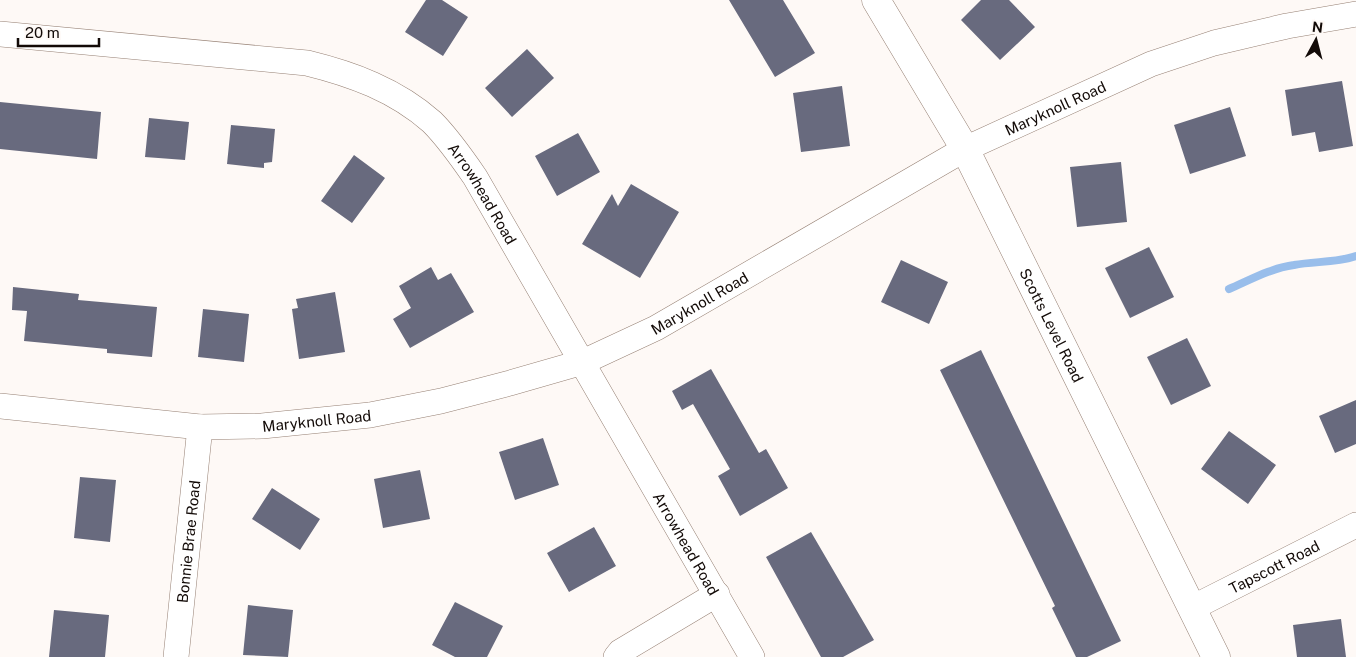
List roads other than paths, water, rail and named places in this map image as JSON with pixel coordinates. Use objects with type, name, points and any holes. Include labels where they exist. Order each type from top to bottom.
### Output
[{"type":"street","name":"Scotts Level Road","points":[[876,0],[966,150],[1216,657]]},
{"type":"street","name":"Maryknoll Road","points":[[0,406],[200,426],[262,426],[370,415],[440,401],[583,362],[656,328],[714,296],[966,150],[1100,86],[1169,58],[1214,43],[1287,26],[1356,14]]},
{"type":"street","name":"Arrowhead Road","points":[[0,34],[307,63],[344,72],[376,85],[406,102],[432,122],[475,176],[752,657]]},
{"type":"street","name":"Bonnie Brae Road","points":[[176,657],[200,426]]},
{"type":"street","name":"Tapscott Road","points":[[1192,608],[1356,525]]},
{"type":"street","points":[[616,657],[620,652],[716,594]]},
{"type":"waterway","points":[[1229,289],[1277,269],[1341,260],[1356,256]]}]
